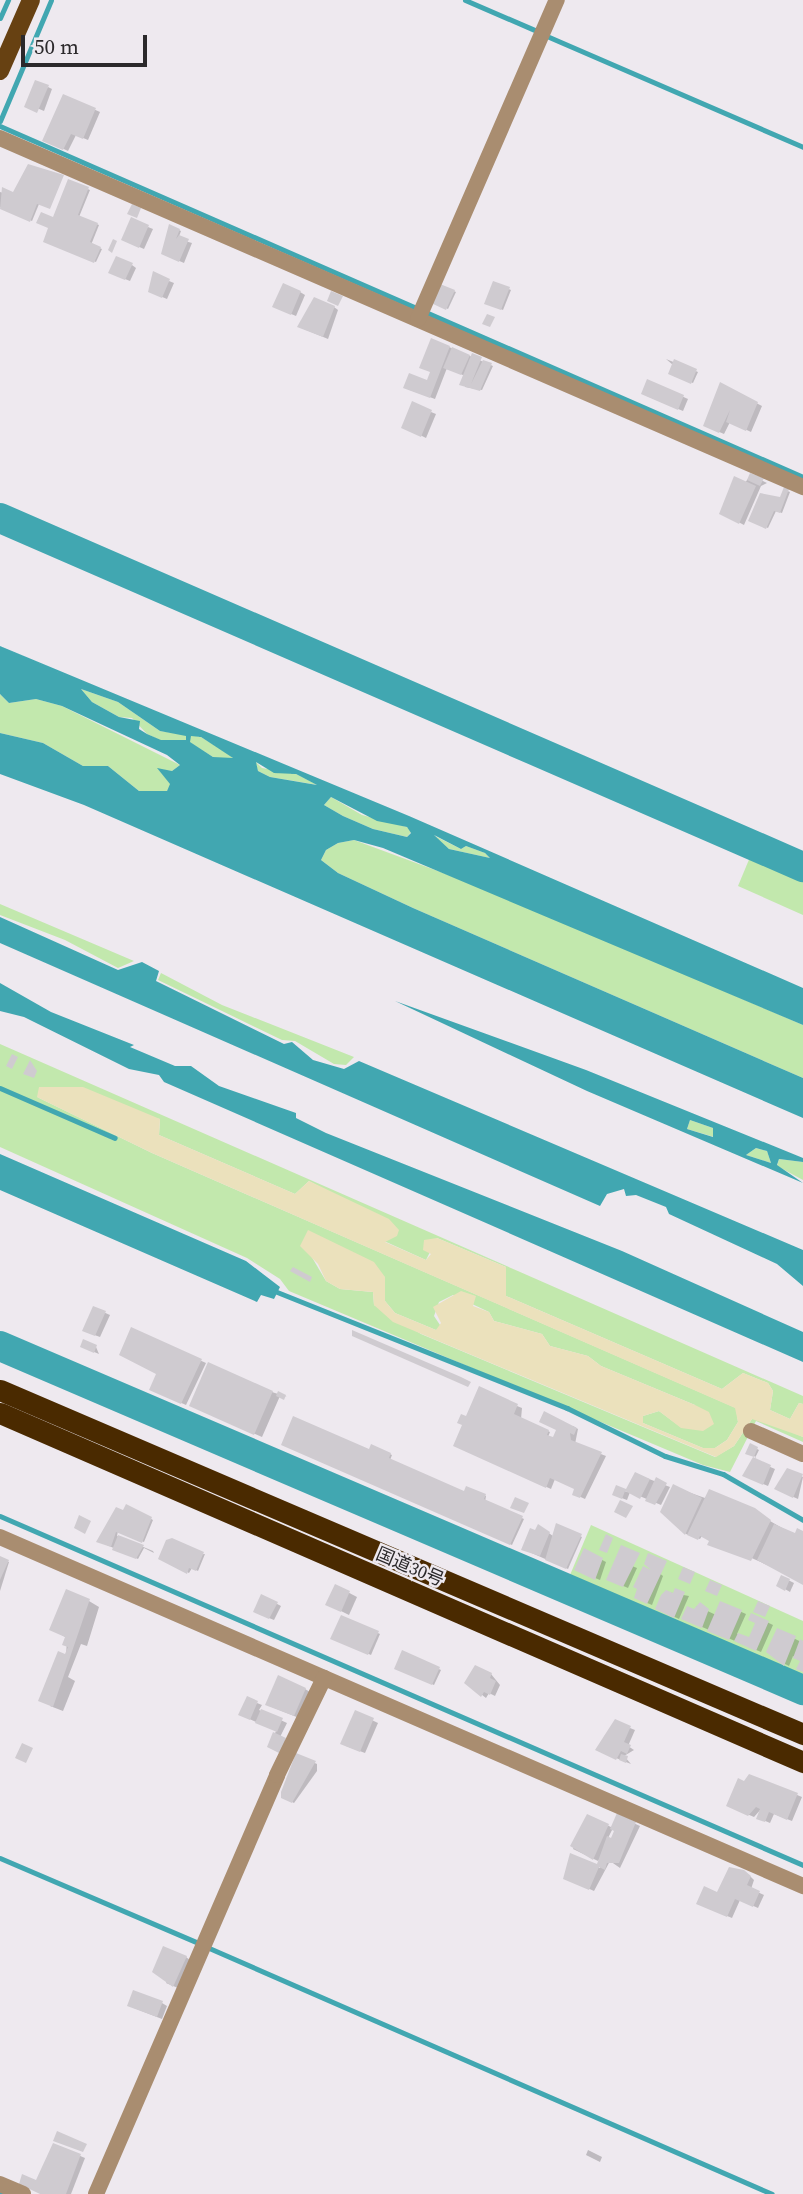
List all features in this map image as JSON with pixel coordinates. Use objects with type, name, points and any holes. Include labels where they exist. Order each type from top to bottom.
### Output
[{"type":"highway","name":"国道30号","points":[[0,1390],[803,1734]]},
{"type":"highway","name":"国道30号","points":[[0,1413],[803,1762]]},
{"type":"main road","points":[[0,71],[31,0]]},
{"type":"street","points":[[421,312],[557,0]]},
{"type":"street","points":[[0,138],[421,312],[803,487]]},
{"type":"street","points":[[751,1431],[803,1454]]},
{"type":"street","points":[[0,1537],[803,1886]]},
{"type":"street","points":[[96,2194],[276,1775],[324,1678]]},
{"type":"street","points":[[0,2184],[23,2194]]},
{"type":"green space","points":[[81,689],[118,702],[160,731],[186,735],[187,740],[160,740],[147,734],[132,718],[119,717],[92,702]]},
{"type":"green space","points":[[0,694],[9,703],[36,699],[62,706],[180,765],[172,771],[158,769],[171,784],[167,791],[139,791],[108,766],[83,766],[43,743],[0,733]]},
{"type":"green space","points":[[191,735],[201,737],[233,757],[229,761],[213,757],[189,742]]},
{"type":"green space","points":[[255,761],[262,768],[296,774],[318,785],[270,777],[258,771]]},
{"type":"green space","points":[[331,797],[362,815],[407,827],[411,832],[407,837],[373,829],[343,816],[324,805]]},
{"type":"green space","points":[[433,835],[461,849],[466,846],[485,853],[490,858],[449,849]]},
{"type":"green space","points":[[354,840],[500,894],[803,1025],[803,1078],[413,908],[338,873],[321,860],[326,850],[338,843]]},
{"type":"green space","points":[[753,850],[803,872],[803,915],[738,886]]},
{"type":"green space","points":[[0,904],[134,961],[118,968],[65,940],[0,915]]},
{"type":"green space","points":[[161,973],[222,1005],[354,1057],[346,1065],[334,1064],[295,1041],[282,1040],[158,980]]},
{"type":"green space","points":[[0,1044],[803,1396],[803,1404],[799,1403],[790,1419],[770,1410],[773,1391],[768,1383],[743,1373],[722,1389],[506,1296],[506,1267],[437,1238],[426,1260],[384,1241],[342,1199],[309,1181],[295,1194],[159,1135],[160,1119],[37,1097],[152,1153],[736,1408],[738,1422],[727,1440],[715,1448],[703,1448],[643,1423],[643,1416],[659,1411],[682,1428],[695,1405],[601,1366],[588,1356],[550,1346],[542,1334],[494,1321],[489,1312],[453,1295],[439,1302],[434,1316],[442,1328],[436,1330],[395,1313],[385,1301],[385,1277],[307,1249],[326,1281],[340,1289],[373,1292],[374,1305],[421,1334],[715,1457],[734,1446],[752,1419],[758,1417],[803,1437],[803,1442],[756,1421],[730,1472],[703,1465],[289,1291],[280,1279],[247,1258],[0,1147]]},
{"type":"green space","points":[[690,1120],[713,1128],[714,1137],[687,1129]]},
{"type":"green space","points":[[756,1148],[767,1151],[771,1163],[746,1155]]},
{"type":"green space","points":[[779,1159],[803,1162],[803,1180],[777,1166]]},
{"type":"green space","points":[[591,1525],[803,1621],[803,1677],[570,1575]]},
{"type":"sand","points":[[39,1087],[83,1087],[160,1119],[159,1135],[295,1194],[309,1181],[389,1219],[399,1230],[397,1236],[385,1242],[426,1260],[431,1254],[423,1250],[424,1240],[437,1238],[506,1267],[506,1296],[722,1389],[743,1373],[768,1383],[773,1391],[770,1410],[790,1419],[799,1403],[803,1404],[803,1437],[752,1419],[734,1446],[716,1457],[393,1322],[374,1305],[373,1292],[340,1289],[326,1281],[318,1264],[300,1246],[308,1230],[374,1262],[385,1277],[385,1301],[395,1313],[436,1330],[441,1323],[433,1307],[461,1291],[476,1296],[473,1306],[489,1312],[494,1321],[542,1334],[550,1346],[588,1356],[601,1366],[695,1405],[709,1412],[714,1424],[703,1431],[681,1428],[659,1411],[643,1416],[643,1423],[703,1448],[715,1448],[727,1440],[738,1422],[735,1408],[152,1153],[37,1097]]},
{"type":"water","points":[[0,646],[409,816],[803,988],[803,1025],[383,848],[354,840],[338,843],[326,850],[321,860],[338,873],[413,908],[803,1078],[803,1118],[84,805],[0,774],[0,733],[43,743],[83,766],[108,766],[139,791],[167,791],[170,784],[157,768],[172,771],[180,765],[167,755],[62,706],[36,699],[9,703],[0,694]],"holes":[[[81,689],[118,702],[160,731],[186,736],[186,740],[161,740],[139,729],[140,721],[119,717],[92,702]],[[191,736],[201,737],[233,758],[213,757],[190,742]],[[256,762],[274,773],[296,774],[317,785],[270,777],[258,771]],[[331,797],[377,821],[407,827],[411,833],[407,837],[373,829],[324,805]],[[434,835],[461,849],[466,846],[485,853],[490,858],[449,849]]]},
{"type":"water","points":[[0,917],[118,970],[142,962],[159,971],[156,981],[284,1044],[292,1042],[313,1060],[344,1069],[359,1061],[803,1250],[803,1286],[777,1264],[669,1214],[666,1207],[636,1195],[626,1196],[624,1189],[607,1194],[600,1206],[0,943]]},
{"type":"water","points":[[0,983],[51,1012],[134,1045],[130,1047],[175,1066],[191,1066],[219,1086],[296,1113],[296,1118],[326,1133],[622,1251],[803,1332],[803,1362],[164,1082],[159,1075],[129,1069],[24,1017],[0,1011]]},
{"type":"water","points":[[395,1001],[586,1070],[803,1158],[803,1162],[779,1159],[777,1165],[803,1183],[587,1091]],"holes":[[[690,1120],[713,1128],[713,1137],[687,1129]],[[756,1148],[767,1151],[771,1163],[746,1155]]]},
{"type":"water","points":[[0,1154],[246,1261],[280,1287],[274,1299],[261,1295],[257,1302],[0,1190]]},
{"type":"building","points":[[35,80],[49,85],[37,113],[24,107]]},
{"type":"building","points":[[63,94],[96,108],[83,139],[71,134],[63,150],[42,141]]},
{"type":"building","points":[[28,164],[64,175],[50,209],[37,204],[30,222],[0,209],[2,187],[13,192]]},
{"type":"building","points":[[68,179],[89,187],[78,215],[98,223],[90,242],[101,247],[94,263],[43,242],[48,228],[36,223],[41,212],[53,217]]},
{"type":"building","points":[[132,204],[141,208],[137,218],[127,214]]},
{"type":"building","points":[[131,217],[149,225],[139,248],[121,240]]},
{"type":"building","points":[[169,224],[180,229],[176,239],[179,235],[189,239],[179,262],[161,254]]},
{"type":"building","points":[[113,239],[117,241],[112,253],[108,250]]},
{"type":"building","points":[[116,256],[133,263],[125,280],[108,273]]},
{"type":"building","points":[[153,271],[170,279],[162,298],[148,292]]},
{"type":"building","points":[[493,281],[510,287],[501,310],[484,304]]},
{"type":"building","points":[[283,283],[301,291],[291,315],[272,307]]},
{"type":"building","points":[[440,284],[455,290],[446,310],[431,303]]},
{"type":"building","points":[[331,291],[343,296],[338,306],[327,301]]},
{"type":"building","points":[[314,297],[335,306],[323,337],[297,327]]},
{"type":"building","points":[[487,314],[495,317],[490,327],[482,324]]},
{"type":"building","points":[[431,338],[450,346],[430,398],[403,388],[409,373],[427,380],[430,372],[419,368]]},
{"type":"building","points":[[452,347],[470,355],[461,375],[443,368]]},
{"type":"building","points":[[472,353],[482,357],[471,384],[483,360],[492,363],[480,391],[459,385]]},
{"type":"building","points":[[674,359],[697,369],[691,384],[668,374]]},
{"type":"building","points":[[647,379],[684,395],[678,410],[641,394]]},
{"type":"building","points":[[720,382],[758,402],[746,431],[726,422],[730,410],[719,433],[703,426]]},
{"type":"building","points":[[412,401],[432,410],[421,437],[401,428]]},
{"type":"building","points":[[750,473],[764,478],[760,486],[747,480]]},
{"type":"building","points":[[734,476],[756,486],[739,524],[719,514]]},
{"type":"building","points":[[784,487],[789,489],[780,513],[774,511],[766,529],[748,521],[760,493],[780,497]]},
{"type":"building","points":[[12,1054],[18,1057],[12,1069],[6,1066]]},
{"type":"building","points":[[30,1060],[37,1071],[34,1078],[23,1074]]},
{"type":"building","points":[[293,1267],[312,1277],[310,1282],[290,1271]]},
{"type":"building","points":[[93,1306],[106,1311],[95,1336],[82,1331]]},
{"type":"building","points":[[131,1327],[202,1359],[181,1404],[149,1390],[156,1374],[119,1355]]},
{"type":"building","points":[[352,1330],[471,1382],[468,1387],[352,1336]]},
{"type":"building","points":[[83,1339],[97,1345],[94,1353],[80,1347]]},
{"type":"building","points":[[208,1362],[273,1391],[254,1435],[189,1406]]},
{"type":"building","points":[[479,1386],[518,1404],[514,1414],[549,1430],[547,1435],[553,1437],[556,1430],[539,1422],[544,1411],[577,1428],[574,1435],[570,1433],[571,1440],[602,1452],[580,1498],[572,1495],[574,1489],[550,1478],[546,1488],[453,1446],[462,1425],[457,1423],[461,1414],[466,1416]]},
{"type":"building","points":[[278,1391],[286,1395],[284,1400],[276,1396]]},
{"type":"building","points":[[293,1416],[369,1449],[371,1444],[391,1453],[389,1458],[464,1491],[466,1486],[486,1494],[484,1499],[523,1516],[510,1545],[281,1445]]},
{"type":"building","points":[[750,1443],[758,1447],[754,1457],[745,1454]]},
{"type":"building","points":[[753,1457],[771,1465],[763,1485],[742,1476]]},
{"type":"building","points":[[787,1468],[803,1474],[793,1498],[774,1489]]},
{"type":"building","points":[[635,1472],[650,1479],[640,1499],[625,1491],[622,1499],[612,1495],[616,1485],[626,1489]]},
{"type":"building","points":[[656,1477],[667,1483],[655,1505],[645,1501]]},
{"type":"building","points":[[673,1484],[702,1498],[685,1535],[660,1512]]},
{"type":"building","points":[[709,1489],[755,1508],[771,1520],[751,1561],[707,1545],[709,1541],[700,1536],[698,1540],[687,1535]]},
{"type":"building","points":[[515,1497],[529,1503],[524,1513],[510,1508]]},
{"type":"building","points":[[620,1500],[633,1506],[626,1518],[614,1512]]},
{"type":"building","points":[[126,1504],[152,1517],[142,1543],[116,1532],[111,1547],[96,1542],[116,1507],[123,1510]]},
{"type":"building","points":[[79,1515],[91,1521],[85,1534],[74,1528]]},
{"type":"building","points":[[556,1523],[582,1534],[566,1569],[545,1560]]},
{"type":"building","points":[[538,1524],[550,1532],[540,1556],[521,1550],[530,1528],[535,1530]]},
{"type":"building","points":[[774,1524],[795,1533],[797,1528],[803,1531],[803,1585],[757,1560]]},
{"type":"building","points":[[606,1534],[613,1538],[607,1553],[599,1550]]},
{"type":"building","points":[[118,1535],[144,1545],[136,1559],[112,1550]]},
{"type":"building","points":[[172,1538],[204,1552],[196,1571],[189,1568],[187,1574],[158,1559],[166,1540]]},
{"type":"building","points":[[621,1545],[640,1553],[623,1587],[606,1580]]},
{"type":"building","points":[[584,1548],[603,1558],[595,1580],[574,1570]]},
{"type":"building","points":[[648,1553],[667,1561],[647,1604],[634,1598],[637,1589],[633,1587],[643,1566],[651,1570],[644,1564]]},
{"type":"building","points":[[0,1556],[9,1560],[0,1580]]},
{"type":"building","points":[[683,1567],[695,1572],[690,1584],[678,1579]]},
{"type":"building","points":[[781,1575],[790,1579],[785,1591],[776,1586]]},
{"type":"building","points":[[710,1580],[722,1585],[717,1596],[705,1591]]},
{"type":"building","points":[[335,1584],[350,1591],[341,1612],[325,1605]]},
{"type":"building","points":[[675,1588],[685,1592],[674,1618],[655,1609],[661,1595],[666,1590],[673,1593]]},
{"type":"building","points":[[66,1589],[90,1599],[53,1707],[38,1701],[58,1651],[65,1654],[68,1647],[62,1645],[65,1637],[49,1630]]},
{"type":"building","points":[[261,1594],[278,1602],[269,1619],[253,1612]]},
{"type":"building","points":[[720,1601],[742,1610],[729,1640],[707,1631]]},
{"type":"building","points":[[758,1601],[770,1606],[765,1617],[753,1612]]},
{"type":"building","points":[[700,1602],[709,1609],[702,1628],[681,1619],[687,1606],[694,1609]]},
{"type":"building","points":[[751,1613],[769,1621],[756,1651],[734,1641],[738,1633],[749,1637],[755,1623],[748,1620]]},
{"type":"building","points":[[341,1615],[379,1631],[368,1655],[330,1639]]},
{"type":"building","points":[[777,1628],[796,1636],[784,1666],[766,1652]]},
{"type":"building","points":[[800,1639],[803,1641],[803,1672],[796,1669],[800,1661],[793,1658]]},
{"type":"building","points":[[402,1650],[440,1667],[432,1685],[394,1669]]},
{"type":"building","points":[[475,1665],[492,1673],[490,1678],[496,1681],[490,1695],[484,1692],[481,1697],[464,1683]]},
{"type":"building","points":[[278,1675],[306,1688],[294,1716],[265,1705]]},
{"type":"building","points":[[247,1696],[258,1701],[250,1720],[238,1715]]},
{"type":"building","points":[[261,1709],[283,1718],[277,1732],[255,1723]]},
{"type":"building","points":[[355,1710],[374,1718],[360,1752],[340,1744]]},
{"type":"building","points":[[615,1719],[631,1726],[624,1742],[631,1745],[627,1754],[621,1751],[616,1760],[595,1750]]},
{"type":"building","points":[[273,1732],[286,1738],[279,1753],[267,1747]]},
{"type":"building","points":[[22,1743],[33,1748],[26,1763],[15,1758]]},
{"type":"building","points":[[296,1753],[316,1761],[292,1803],[281,1798],[281,1792]]},
{"type":"building","points":[[621,1754],[628,1756],[626,1763],[619,1760]]},
{"type":"building","points":[[749,1774],[798,1793],[787,1820],[769,1812],[765,1822],[756,1819],[760,1809],[756,1807],[748,1816],[726,1806],[738,1778],[744,1781]]},
{"type":"building","points":[[617,1813],[636,1822],[619,1863],[607,1863],[605,1870],[599,1867],[589,1890],[563,1879],[570,1853],[597,1864],[607,1836],[611,1838],[614,1831],[610,1829]]},
{"type":"building","points":[[587,1814],[609,1824],[593,1860],[570,1846]]},
{"type":"building","points":[[729,1867],[744,1870],[751,1876],[747,1885],[760,1891],[753,1907],[735,1899],[727,1917],[696,1904],[704,1886],[717,1892]]},
{"type":"building","points":[[163,1946],[187,1956],[173,1987],[152,1972]]},
{"type":"building","points":[[133,1990],[163,2001],[157,2017],[127,2006]]},
{"type":"building","points":[[57,2131],[87,2144],[83,2152],[53,2141]]},
{"type":"building","points":[[53,2143],[81,2154],[66,2194],[40,2194],[19,2184],[22,2174],[36,2180]]},
{"type":"waterway","points":[[0,18],[8,0]]},
{"type":"waterway","points":[[0,121],[51,0]]},
{"type":"waterway","points":[[465,0],[537,31]]},
{"type":"waterway","points":[[549,37],[803,147]]},
{"type":"waterway","points":[[0,126],[803,477]]},
{"type":"waterway","points":[[0,518],[803,867]]},
{"type":"waterway","points":[[0,1088],[115,1138]]},
{"type":"waterway","points":[[272,1290],[567,1408],[665,1456],[723,1474],[803,1520]]},
{"type":"waterway","points":[[0,1346],[803,1690]]},
{"type":"waterway","points":[[0,1516],[803,1865]]},
{"type":"waterway","points":[[0,1858],[196,1942]]},
{"type":"waterway","points":[[209,1948],[772,2194]]}]
